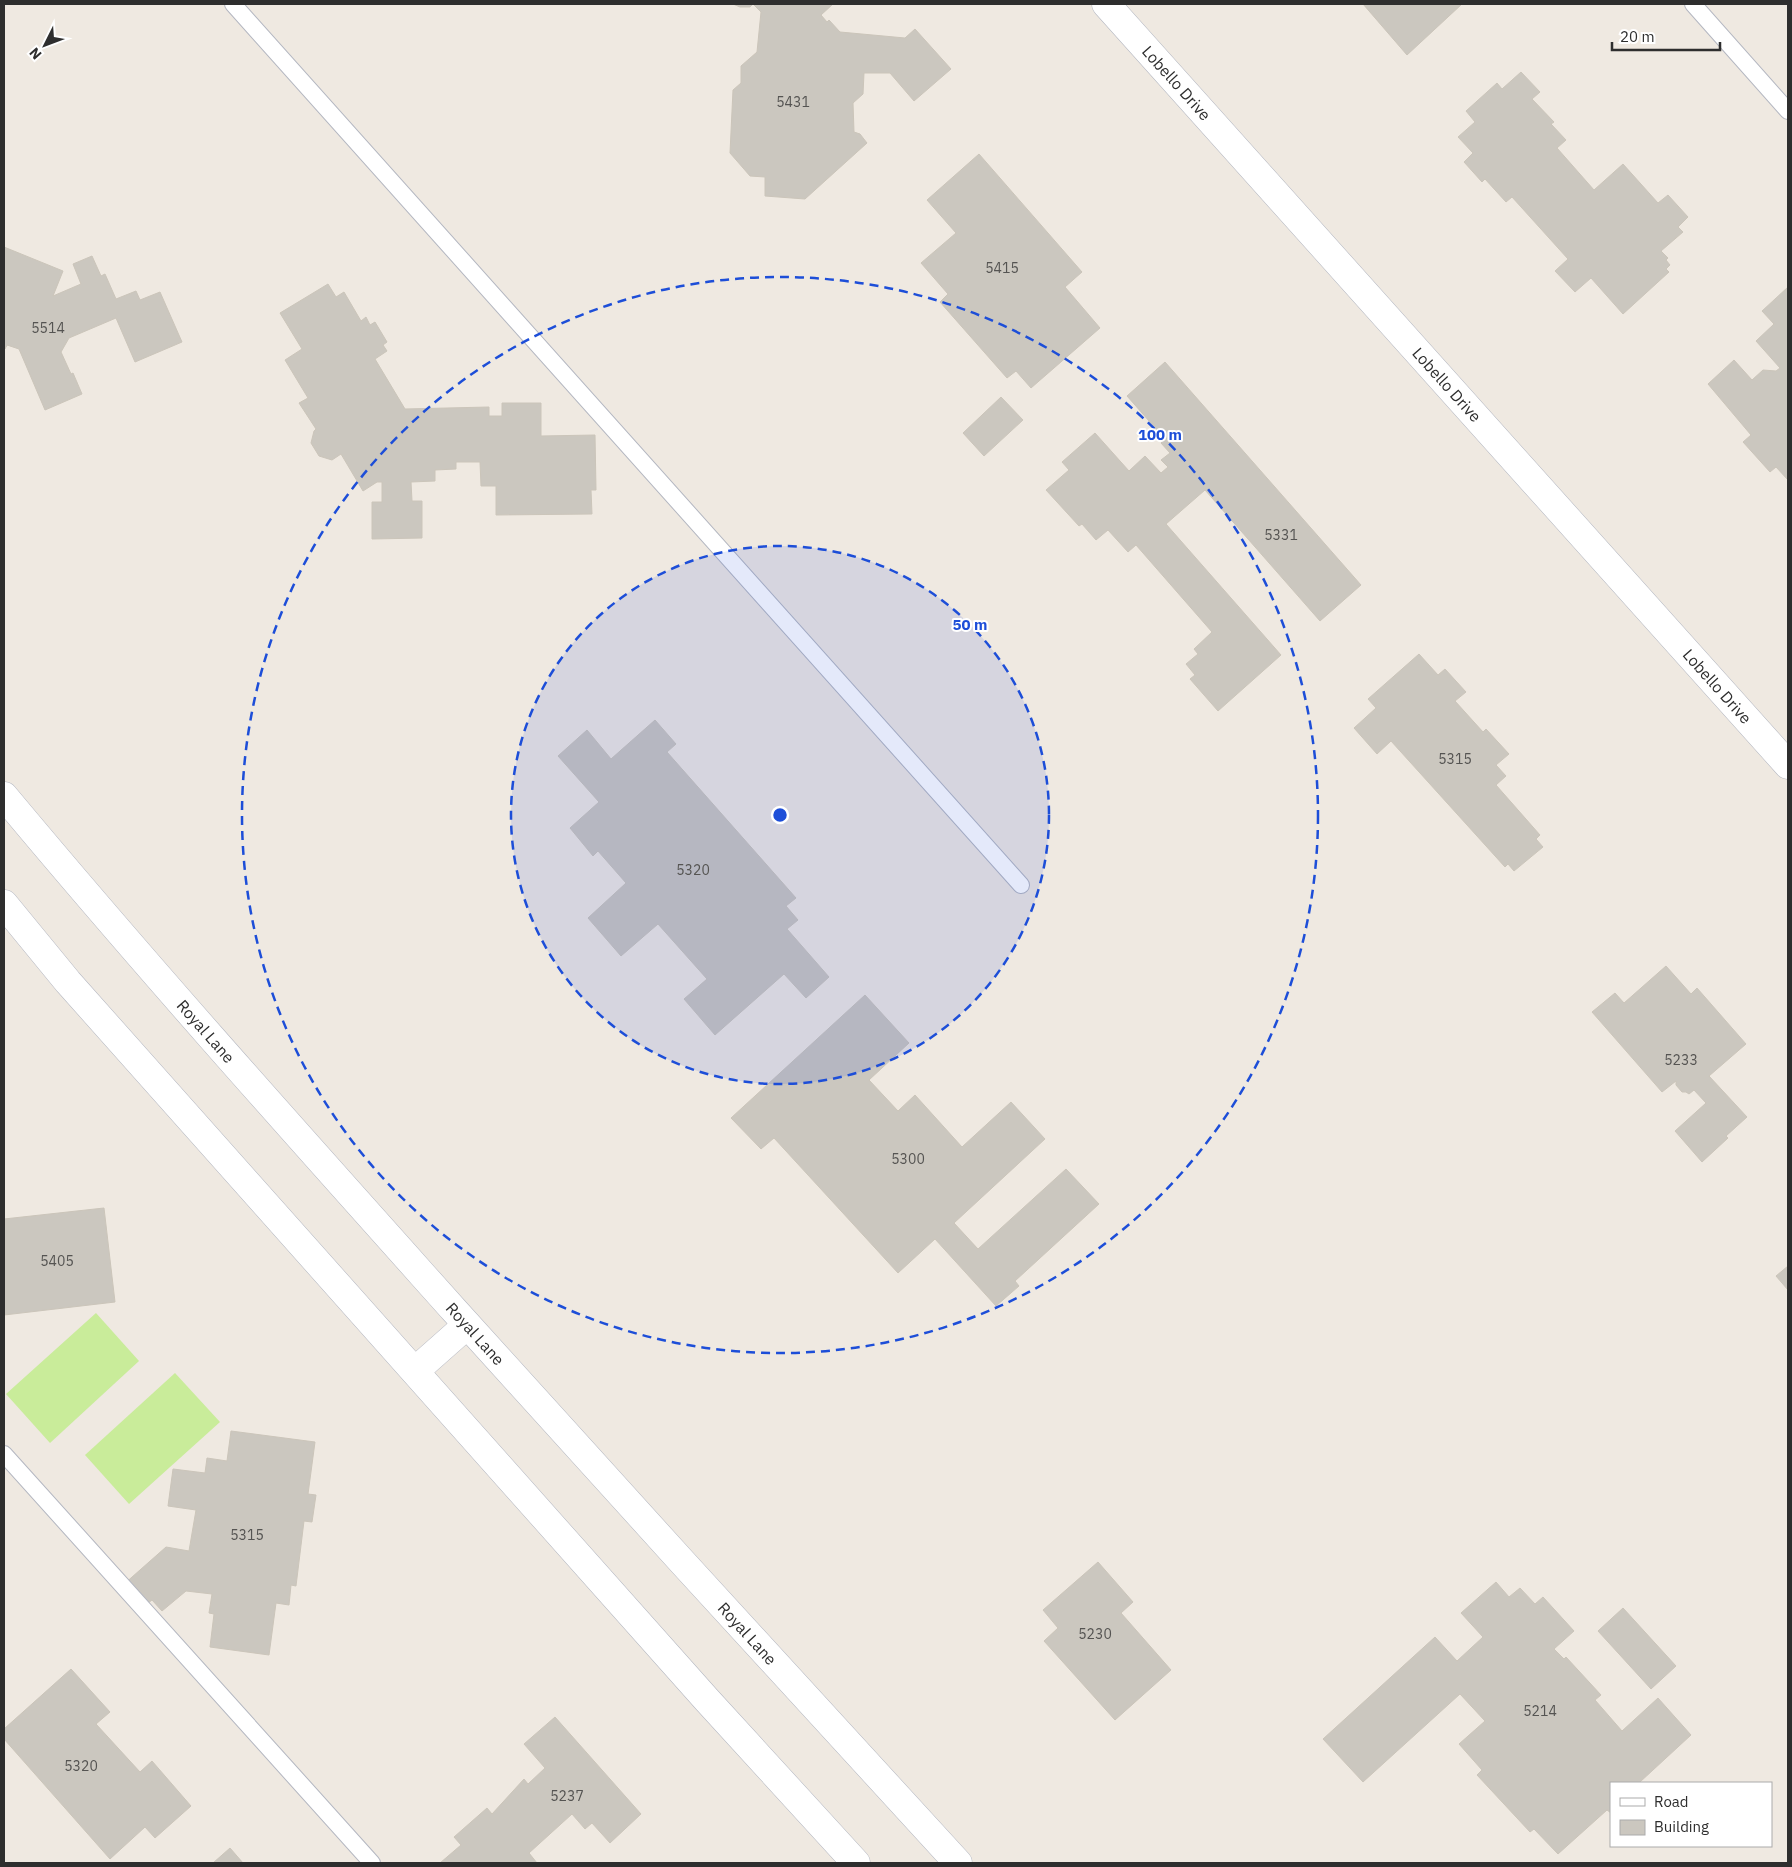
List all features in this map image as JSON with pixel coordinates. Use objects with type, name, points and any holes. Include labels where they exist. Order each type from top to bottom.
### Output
[{"type":"main road","name":"Lobello Drive","points":[[1106,4],[1788,765]]},
{"type":"main road","name":"Royal Lane","points":[[4,796],[100,912],[468,1325],[653,1531],[958,1863]]},
{"type":"main road","points":[[4,904],[68,982],[701,1693],[856,1863]]},
{"type":"main road","points":[[415,1371],[468,1325]]},
{"type":"lane","points":[[233,4],[1022,885]]},
{"type":"lane","points":[[1693,4],[1788,110]]},
{"type":"lane","points":[[4,1454],[372,1863]]},
{"type":"green space","points":[[96,1313],[139,1361],[50,1443],[6,1394]]},
{"type":"green space","points":[[175,1373],[220,1422],[129,1504],[85,1455]]},
{"type":"building","points":[[733,4],[753,4],[750,7],[740,7]]},
{"type":"building","points":[[753,4],[833,4],[821,15],[827,22],[829,20],[840,32],[905,38],[915,29],[951,69],[914,101],[890,73],[864,73],[863,94],[853,103],[854,132],[860,134],[867,143],[805,199],[765,196],[765,177],[750,176],[730,153],[733,90],[741,83],[741,66],[757,52],[761,12]]},
{"type":"building","points":[[1363,4],[1462,4],[1407,55]]},
{"type":"building","points":[[1521,72],[1540,92],[1532,99],[1554,122],[1551,124],[1566,140],[1557,148],[1594,190],[1623,164],[1658,203],[1668,195],[1688,217],[1678,227],[1683,232],[1661,251],[1668,258],[1666,260],[1670,265],[1666,269],[1669,272],[1623,314],[1591,278],[1575,292],[1555,271],[1568,259],[1512,197],[1506,202],[1485,179],[1482,182],[1464,162],[1473,153],[1458,137],[1475,122],[1466,111],[1497,83],[1502,89]]},
{"type":"building","points":[[979,154],[1082,272],[1065,287],[1100,328],[1031,388],[1016,371],[1007,378],[940,302],[948,294],[921,263],[956,233],[927,200]]},
{"type":"building","points":[[4,247],[63,271],[53,296],[81,284],[73,264],[92,256],[101,276],[105,274],[116,299],[136,291],[140,300],[160,292],[182,342],[135,362],[116,318],[69,338],[61,352],[82,394],[45,410],[19,349],[7,345],[4,349]]},
{"type":"building","points":[[328,284],[336,297],[344,292],[361,321],[366,317],[370,325],[375,322],[387,342],[383,345],[387,351],[375,359],[405,409],[489,407],[489,416],[502,416],[502,403],[541,403],[541,436],[595,435],[596,490],[591,490],[592,514],[496,515],[496,486],[481,486],[480,462],[456,462],[456,469],[435,470],[435,481],[411,482],[412,501],[422,501],[422,538],[372,539],[372,502],[382,502],[382,482],[377,482],[363,491],[341,454],[332,460],[319,456],[311,443],[316,429],[299,403],[308,398],[285,360],[302,349],[280,313]]},
{"type":"building","points":[[1788,287],[1788,480],[1776,467],[1770,472],[1743,442],[1751,435],[1708,384],[1734,360],[1752,380],[1763,370],[1776,371],[1780,368],[1756,341],[1774,324],[1762,311]]},
{"type":"building","points":[[1165,362],[1361,585],[1320,621],[1205,490],[1166,524],[1281,655],[1218,711],[1190,679],[1195,675],[1186,664],[1198,654],[1194,649],[1212,632],[1136,545],[1128,552],[1108,530],[1096,540],[1082,524],[1079,526],[1046,490],[1069,470],[1062,462],[1095,433],[1129,471],[1145,456],[1161,473],[1168,467],[1161,460],[1170,453],[1161,443],[1165,439],[1127,396]]},
{"type":"building","points":[[1001,397],[1023,420],[984,456],[963,433]]},
{"type":"building","points":[[1419,654],[1438,675],[1445,669],[1466,692],[1455,701],[1483,732],[1486,729],[1509,754],[1496,765],[1506,776],[1496,785],[1540,835],[1536,839],[1543,847],[1514,871],[1508,864],[1505,867],[1391,741],[1377,754],[1354,728],[1376,708],[1368,699]]},
{"type":"building","points":[[655,720],[676,744],[667,752],[796,898],[786,906],[798,920],[787,929],[829,977],[806,998],[784,974],[715,1035],[684,999],[707,979],[658,924],[621,956],[588,918],[626,883],[598,851],[593,856],[570,828],[599,802],[558,756],[587,730],[611,759]]},
{"type":"building","points":[[1666,966],[1691,994],[1697,988],[1746,1044],[1709,1076],[1747,1117],[1702,1162],[1675,1131],[1706,1103],[1694,1090],[1689,1094],[1682,1092],[1676,1085],[1676,1081],[1662,1092],[1592,1012],[1615,993],[1624,1003]]},
{"type":"building","points":[[865,995],[909,1043],[869,1080],[898,1111],[915,1095],[962,1147],[1011,1102],[1045,1139],[954,1223],[978,1249],[1066,1169],[1099,1204],[1015,1281],[1019,1286],[996,1306],[935,1239],[898,1273],[774,1138],[761,1149],[731,1118]]},
{"type":"building","points":[[104,1208],[115,1302],[4,1315],[4,1219]]},
{"type":"building","points":[[1788,1266],[1788,1290],[1776,1276]]},
{"type":"building","points":[[231,1431],[315,1442],[308,1494],[316,1495],[312,1522],[304,1521],[296,1586],[291,1585],[289,1605],[276,1603],[269,1655],[210,1647],[214,1614],[209,1613],[212,1594],[186,1591],[162,1611],[152,1600],[143,1607],[123,1585],[166,1547],[189,1551],[196,1510],[168,1506],[173,1469],[205,1473],[207,1458],[227,1461]]},
{"type":"building","points":[[1098,1562],[1133,1602],[1121,1613],[1171,1670],[1115,1720],[1044,1641],[1058,1628],[1043,1610]]},
{"type":"building","points":[[1496,1582],[1509,1597],[1520,1588],[1535,1604],[1543,1597],[1574,1631],[1554,1649],[1564,1659],[1566,1657],[1601,1695],[1595,1700],[1622,1731],[1658,1698],[1691,1735],[1640,1782],[1610,1782],[1610,1812],[1607,1810],[1558,1854],[1534,1829],[1530,1832],[1477,1775],[1482,1770],[1459,1744],[1485,1721],[1460,1694],[1363,1782],[1323,1739],[1435,1637],[1457,1661],[1483,1637],[1461,1613]]},
{"type":"building","points":[[1623,1608],[1676,1666],[1651,1689],[1598,1631]]},
{"type":"building","points":[[71,1669],[110,1712],[96,1724],[140,1772],[152,1761],[191,1806],[155,1838],[145,1827],[110,1859],[4,1739],[4,1729]]},
{"type":"building","points":[[555,1717],[641,1814],[610,1843],[592,1823],[585,1829],[572,1814],[529,1853],[537,1863],[440,1863],[461,1845],[454,1837],[487,1808],[492,1814],[524,1779],[528,1784],[545,1768],[524,1744]]},
{"type":"building","points":[[230,1848],[243,1863],[213,1863]]}]
